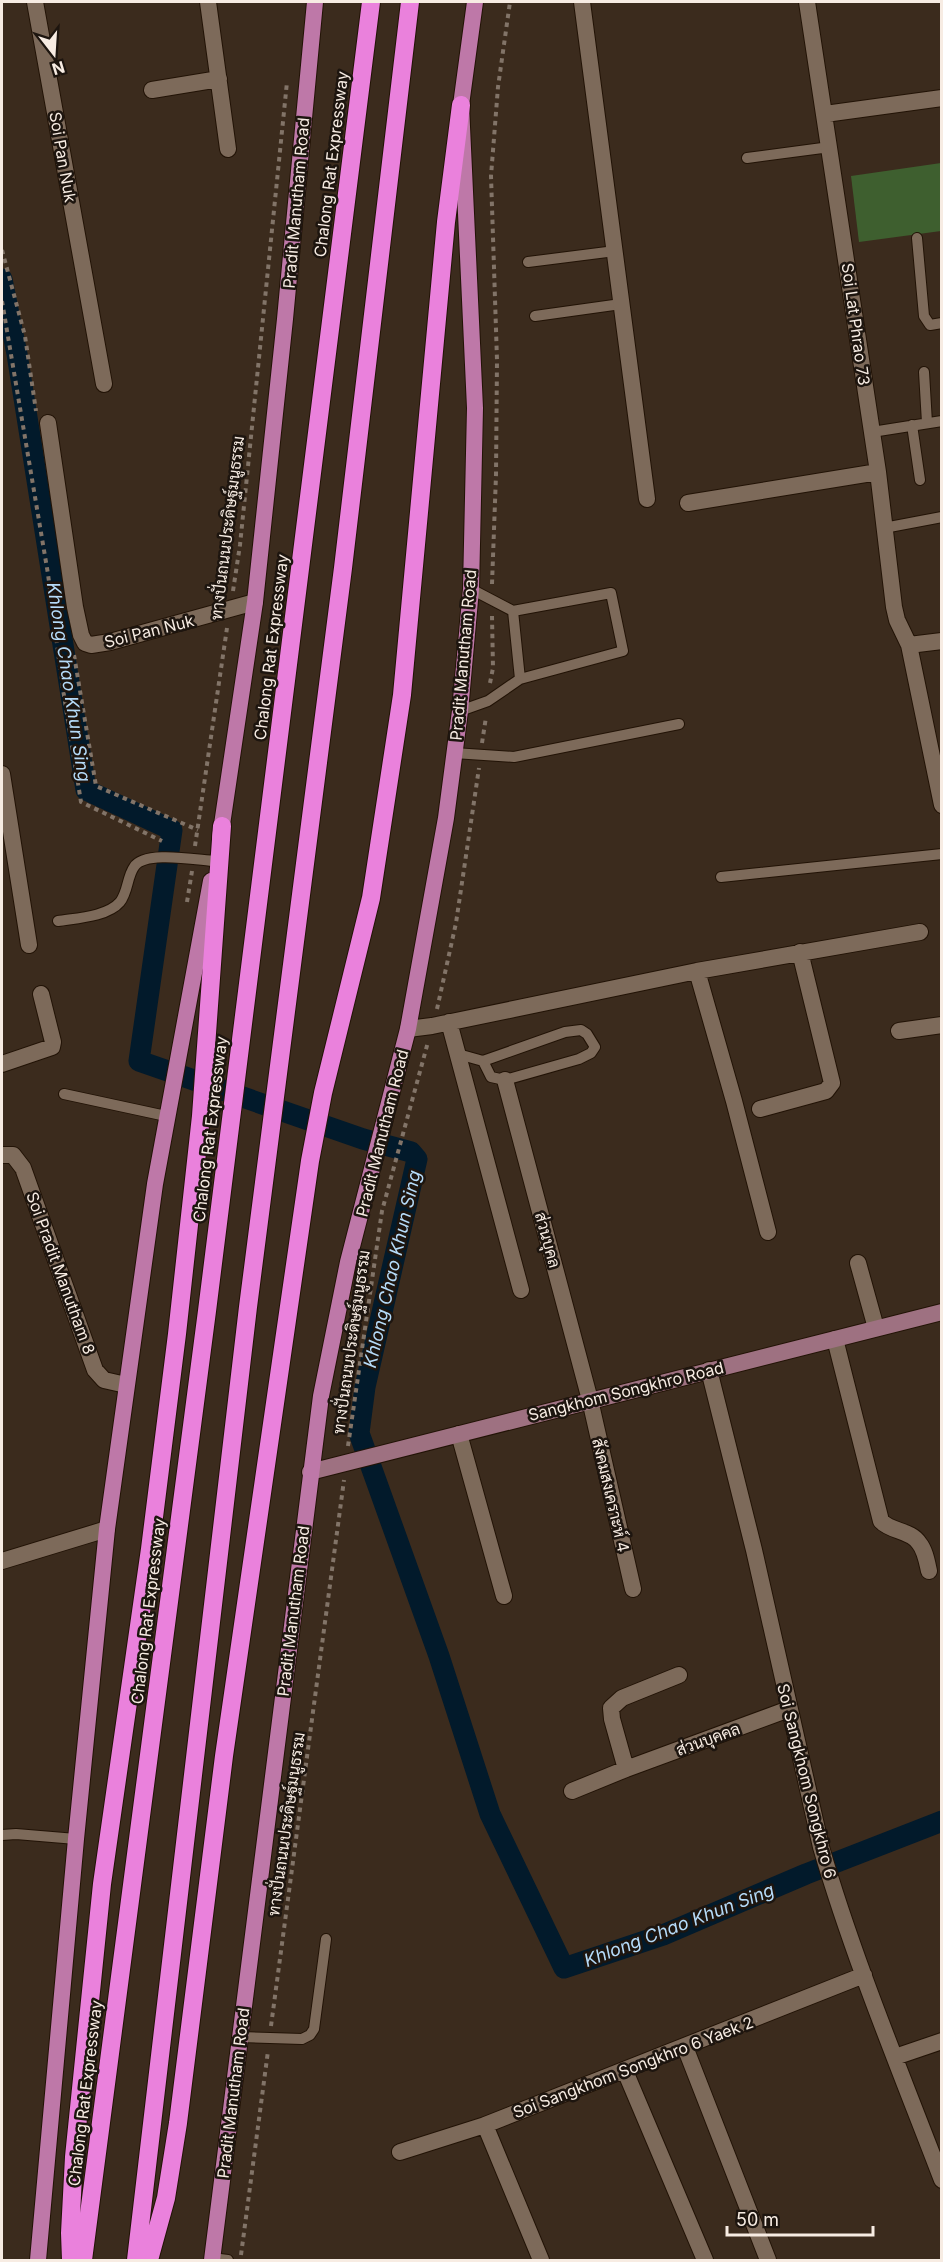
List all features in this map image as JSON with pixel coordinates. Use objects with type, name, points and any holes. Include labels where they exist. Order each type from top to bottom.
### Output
[{"type":"highway","name":"Chalong Rat Expressway","points":[[83,2260],[207,1311],[371,2]]},
{"type":"highway","points":[[136,2260],[246,1319],[343,568],[410,2]]},
{"type":"highway","points":[[149,2260],[166,2198],[178,2123],[224,1756],[310,1161],[323,1093],[371,898],[402,695],[445,234],[462,105]]},
{"type":"highway","points":[[71,2260],[74,2157],[102,1884],[152,1538],[206,1066],[222,826]]},
{"type":"main road","name":"Pradit Manutham Road","points":[[38,2260],[107,1529],[166,1116],[222,826],[255,602],[315,2]]},
{"type":"main road","name":"Pradit Manutham Road","points":[[217,2260],[241,2037],[321,1396],[348,1262],[408,1029],[436,882],[460,711],[471,589],[475,408],[462,105],[475,2]]},
{"type":"main road","name":"Sangkhom Songkhro Road","points":[[310,1472],[942,1312]]},
{"type":"street","name":"Soi Pan Nuk","points":[[35,2],[104,384]]},
{"type":"street","points":[[208,2],[228,149]]},
{"type":"street","points":[[582,2],[646,499]]},
{"type":"street","name":"Soi Lat Phrao 73","points":[[807,2],[878,472],[894,607],[897,620],[909,645],[942,805]]},
{"type":"street","points":[[152,90],[219,79]]},
{"type":"street","points":[[825,114],[942,98]]},
{"type":"street","name":"Soi Pan Nuk","points":[[48,423],[75,607],[85,643],[92,645],[110,642],[255,602]]},
{"type":"street","points":[[688,503],[878,472]]},
{"type":"street","points":[[909,645],[942,641]]},
{"type":"street","points":[[2,774],[29,945]]},
{"type":"street","points":[[408,1029],[697,970],[920,932]]},
{"type":"street","points":[[760,1109],[826,1091],[832,1083],[800,952]]},
{"type":"street","points":[[697,970],[768,1232]]},
{"type":"street","points":[[2,1064],[52,1047],[53,1042],[41,994]]},
{"type":"street","points":[[449,1022],[521,1290]]},
{"type":"street","points":[[899,1031],[942,1025]]},
{"type":"street","name":"ส่วนบุคล","points":[[505,1080],[590,1401]]},
{"type":"street","name":"Soi Pradit Manutham 8","points":[[2,1155],[13,1155],[23,1168],[95,1370],[104,1380],[126,1384]]},
{"type":"street","points":[[858,1263],[876,1328]]},
{"type":"street","points":[[835,1339],[880,1521],[889,1528],[916,1539],[921,1545],[929,1571]]},
{"type":"street","name":"Soi Sangkhom Songkhro 6","points":[[709,1370],[754,1550],[831,1883],[942,2180]]},
{"type":"street","name":"สังคมสงเคราะห์ 4","points":[[590,1401],[633,1589]]},
{"type":"street","points":[[459,1434],[504,1596]]},
{"type":"street","points":[[2,1561],[107,1529]]},
{"type":"street","points":[[626,1769],[611,1708],[622,1698],[679,1675]]},
{"type":"street","name":"ส่วนบุคคล","points":[[572,1791],[789,1709]]},
{"type":"street","name":"Soi Sangkhom Songkhro 6 Yaek 2","points":[[400,2152],[485,2125],[864,1975]]},
{"type":"street","points":[[895,2057],[942,2041]]},
{"type":"street","points":[[685,2047],[768,2260]]},
{"type":"street","points":[[625,2071],[705,2260]]},
{"type":"street","points":[[485,2125],[541,2260]]},
{"type":"lane","points":[[747,158],[830,147]]},
{"type":"lane","points":[[917,238],[924,316],[930,325],[942,323]]},
{"type":"lane","points":[[528,262],[615,251]]},
{"type":"lane","points":[[535,316],[621,304]]},
{"type":"lane","points":[[924,372],[927,423]]},
{"type":"lane","points":[[872,432],[942,421]]},
{"type":"lane","points":[[912,425],[920,480]]},
{"type":"lane","points":[[884,528],[942,517]]},
{"type":"lane","points":[[460,711],[488,701],[520,679],[623,651],[611,593],[513,611],[471,589]]},
{"type":"lane","points":[[513,611],[520,679]]},
{"type":"lane","points":[[454,753],[514,757],[679,724]]},
{"type":"lane","points":[[721,877],[942,854]]},
{"type":"lane","points":[[58,921],[100,913],[120,902],[137,862],[152,858],[215,861]]},
{"type":"lane","points":[[458,1054],[483,1061],[565,1032],[581,1030],[592,1040],[595,1047],[591,1053],[579,1059],[505,1080],[491,1077],[483,1061]]},
{"type":"lane","points":[[64,1094],[166,1116]]},
{"type":"lane","points":[[2,1835],[76,1839]]},
{"type":"lane","points":[[241,2037],[302,2039],[310,2035],[314,2029],[326,1939]]},
{"type":"path","name":"ทางปั่นถนนประดิษฐ์มนูธรรม","points":[[186,906],[240,545],[288,72]]},
{"type":"path","name":"ทางปั่นถนนประดิษฐ์มนูธรรม","points":[[240,2260],[346,1463],[382,1211],[401,1143]]},
{"type":"green space","points":[[941,163],[941,231],[859,242],[851,176]]},
{"type":"waterway","name":"Khlong Chao Khun Sing","points":[[2,279],[17,354],[86,790],[172,830],[139,1061],[363,1139],[411,1152],[417,1159],[365,1387],[359,1433],[439,1656],[490,1814],[564,1968],[663,1935],[806,1874],[942,1821]]}]
